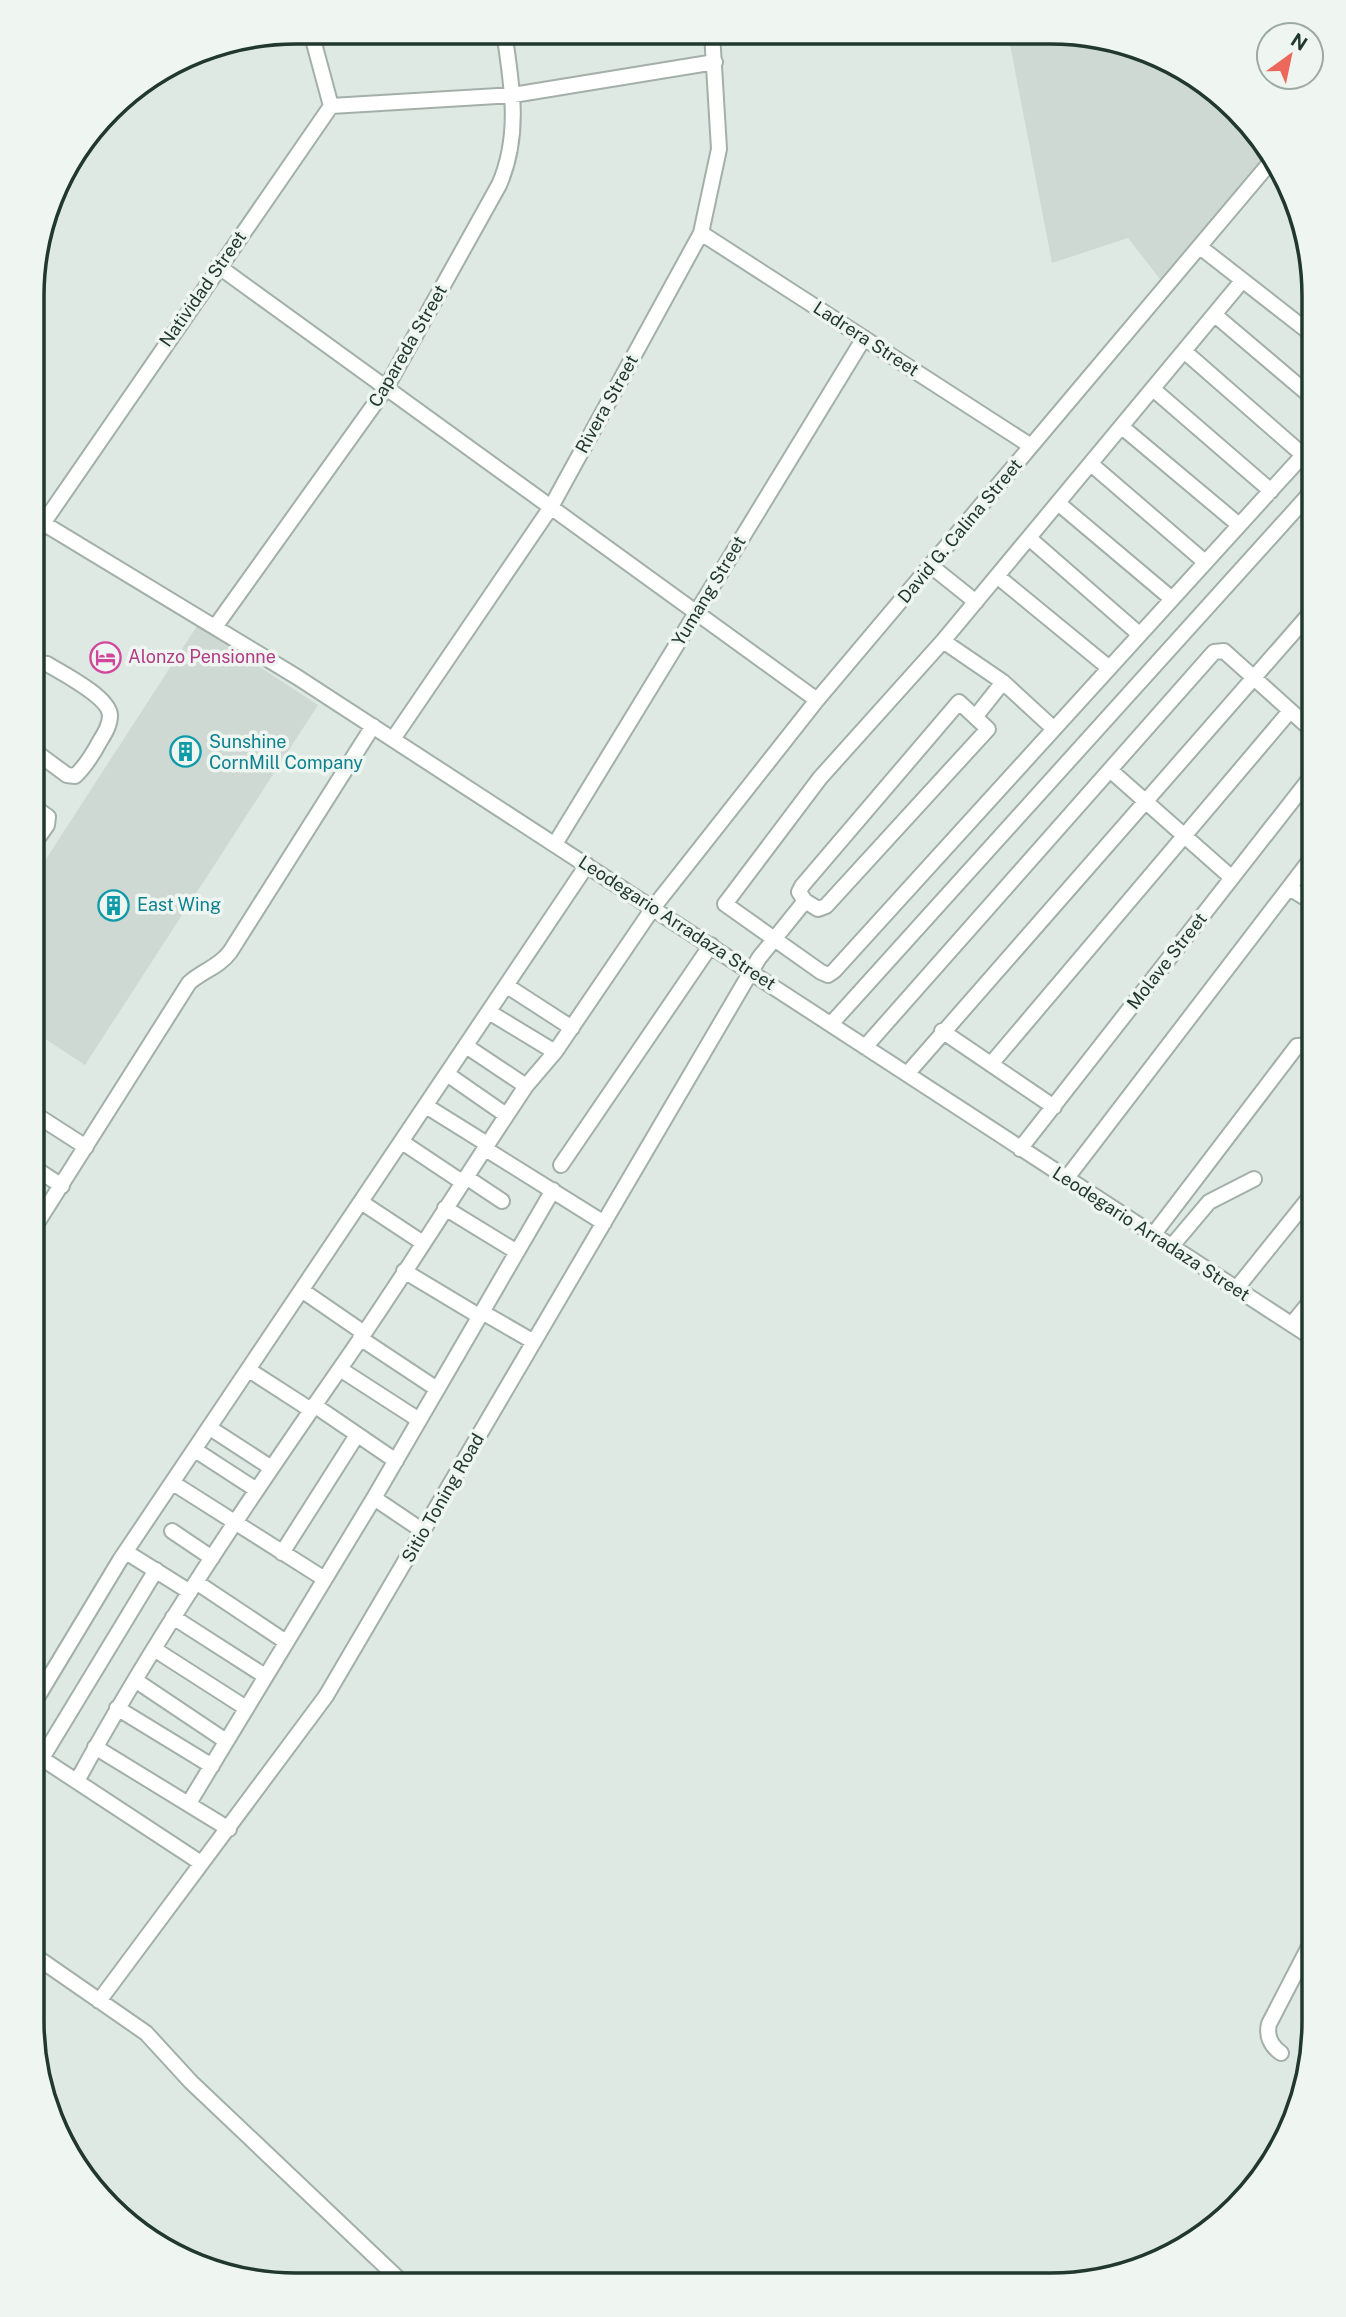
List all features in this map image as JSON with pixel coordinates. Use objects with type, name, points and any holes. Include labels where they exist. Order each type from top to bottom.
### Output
[{"type":"street","points":[[314,44],[331,106],[513,95],[715,62]]},
{"type":"street","name":"Capareda Street","points":[[215,627],[387,388],[508,166],[514,127],[513,95],[506,44]]},
{"type":"street","name":"Rivera Street","points":[[393,739],[551,507],[701,233],[719,149],[713,44]]},
{"type":"street","name":"Natividad Street","points":[[44,512],[331,106]]},
{"type":"street","name":"David G. Calina Street","points":[[77,1781],[117,1709],[233,1523],[340,1369],[506,1115],[555,1052],[653,908],[817,699],[1266,166]]},
{"type":"street","name":"Ladrera Street","points":[[701,233],[1031,446]]},
{"type":"street","points":[[1200,247],[1302,327]]},
{"type":"street","points":[[218,266],[817,699]]},
{"type":"street","points":[[1242,281],[943,641],[820,778],[726,904],[821,972],[828,975],[834,971],[1302,455]]},
{"type":"street","points":[[1215,315],[1302,389]]},
{"type":"street","name":"Yumang Street","points":[[555,844],[864,338]]},
{"type":"street","points":[[1184,351],[1302,453]]},
{"type":"street","points":[[1153,389],[1271,491]]},
{"type":"street","points":[[1122,427],[1239,525]]},
{"type":"street","points":[[1091,464],[1205,562]]},
{"type":"street","points":[[831,1024],[1302,502]]},
{"type":"street","points":[[1058,503],[1172,599]]},
{"type":"street","name":"Leodegario Arradaza Street","points":[[44,524],[373,726],[1302,1331]]},
{"type":"street","points":[[1029,538],[1139,634]]},
{"type":"street","points":[[929,569],[974,604]]},
{"type":"street","points":[[997,576],[1108,667]]},
{"type":"street","points":[[907,1074],[1302,623]]},
{"type":"street","points":[[943,641],[1003,682],[1053,728]]},
{"type":"street","points":[[865,1046],[1214,652],[1224,651],[1302,722]]},
{"type":"street","points":[[44,664],[82,685],[105,704],[110,713],[108,726],[97,746],[75,776],[67,775],[44,758]]},
{"type":"street","points":[[976,716],[1003,682]]},
{"type":"street","points":[[959,702],[976,716],[988,729],[855,874],[821,909],[805,901],[799,892],[802,886],[959,702]]},
{"type":"street","points":[[991,1064],[1185,838],[1235,772],[1290,711]]},
{"type":"street","points":[[44,1212],[189,984],[199,974],[223,961],[230,952],[373,726]]},
{"type":"street","points":[[1110,770],[1232,878]]},
{"type":"street","name":"Molave Street","points":[[1020,1149],[1302,788]]},
{"type":"street","points":[[44,814],[48,817],[44,829]]},
{"type":"street","points":[[44,1686],[126,1552],[587,865]]},
{"type":"street","points":[[1066,1179],[1302,871]]},
{"type":"street","points":[[1289,888],[1302,896]]},
{"type":"street","name":"Sitio Toning Road","points":[[99,2001],[326,1696],[752,972],[772,939],[805,901]]},
{"type":"street","points":[[561,1165],[711,945]]},
{"type":"street","points":[[507,986],[572,1028]]},
{"type":"street","points":[[489,1012],[555,1052]]},
{"type":"street","points":[[942,1031],[1054,1107]]},
{"type":"street","points":[[466,1046],[526,1087]]},
{"type":"street","points":[[1153,1235],[1297,1046],[1302,1046]]},
{"type":"street","points":[[447,1074],[506,1115]]},
{"type":"street","points":[[426,1106],[604,1223]]},
{"type":"street","points":[[44,1120],[86,1147]]},
{"type":"street","points":[[402,1142],[502,1201]]},
{"type":"street","points":[[44,1174],[62,1186]]},
{"type":"street","points":[[1171,1247],[1209,1202],[1254,1179]]},
{"type":"street","points":[[189,1803],[396,1461],[553,1190]]},
{"type":"street","points":[[361,1202],[423,1242]]},
{"type":"street","points":[[1236,1289],[1302,1207]]},
{"type":"street","points":[[445,1208],[517,1252]]},
{"type":"street","points":[[404,1271],[534,1342]]},
{"type":"street","points":[[303,1291],[437,1389]]},
{"type":"street","points":[[1292,1324],[1302,1312]]},
{"type":"street","points":[[340,1369],[419,1420]]},
{"type":"street","points":[[249,1370],[396,1461]]},
{"type":"street","points":[[210,1429],[270,1467]]},
{"type":"street","points":[[282,1553],[356,1435]]},
{"type":"street","points":[[195,1450],[256,1489]]},
{"type":"street","points":[[173,1483],[324,1578]]},
{"type":"street","points":[[374,1498],[423,1531]]},
{"type":"street","points":[[172,1531],[212,1558]]},
{"type":"street","points":[[126,1552],[193,1587],[286,1642]]},
{"type":"street","points":[[44,1744],[156,1570]]},
{"type":"street","points":[[173,1618],[265,1676]]},
{"type":"street","points":[[154,1649],[246,1708]]},
{"type":"street","points":[[135,1680],[226,1741]]},
{"type":"street","points":[[117,1709],[212,1766]]},
{"type":"street","points":[[95,1747],[229,1829]]},
{"type":"street","points":[[44,1760],[201,1863]]},
{"type":"street","points":[[1281,2053],[1273,2048],[1269,2039],[1269,2024],[1302,1960]]},
{"type":"street","points":[[44,1962],[157,2042],[191,2082],[392,2273]]},
{"type":"shaded area","points":[[1010,44],[1083,46],[1116,52],[1147,63],[1176,77],[1217,106],[1240,129],[1264,162],[1163,283],[1128,238],[1052,263]]},
{"type":"shaded area","points":[[197,626],[318,705],[85,1065],[44,1038],[44,862]]},
{"type":"place","name":"Alonzo Pensionne","points":[[105,657]]},
{"type":"place","name":"Sunshine CornMill Company","points":[[186,752]]},
{"type":"place","name":"East Wing","points":[[114,905]]}]
